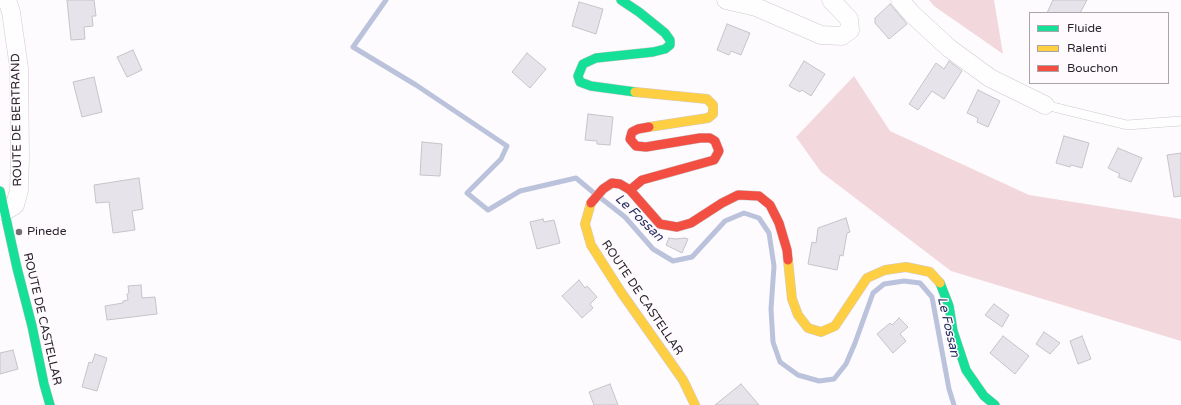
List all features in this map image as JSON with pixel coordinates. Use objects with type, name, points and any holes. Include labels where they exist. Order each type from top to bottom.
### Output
[{"type":"street","name":"ROUTE DE BERTRAND","points":[[5,211],[14,205],[19,190],[20,158],[19,68],[11,12],[7,0]]},
{"type":"street","points":[[621,0],[639,12],[665,33],[670,40],[670,45],[665,49],[653,52],[596,58],[583,64],[578,76],[580,82],[607,89],[707,99],[712,105],[713,114],[708,118],[638,129],[632,132],[630,140],[636,146],[646,146],[700,138],[710,138],[716,141],[719,152],[714,160],[642,180],[630,190]]},
{"type":"street","points":[[726,0],[756,7],[821,35],[842,36],[850,30],[849,19],[831,0]]},
{"type":"street","points":[[900,0],[912,14],[949,48],[990,78],[1045,105]]},
{"type":"street","name":"ROUTE DE CASTELLAR","points":[[695,405],[683,380],[621,292],[591,245],[585,224],[591,203],[603,189],[612,183],[620,184],[630,190],[660,224],[677,227],[691,223],[722,203],[738,195],[759,196],[770,206],[779,223],[787,250],[792,299],[798,315],[808,328],[821,332],[835,326],[867,278],[885,270],[906,267],[930,272],[941,284],[949,306],[954,331],[966,370],[984,396],[996,405]]},
{"type":"street","name":"ROUTE DE CASTELLAR","points":[[0,191],[50,405]]},
{"type":"lane","points":[[1045,105],[1128,125],[1181,121]]},
{"type":"shaded area","points":[[929,0],[994,0],[1003,54],[934,6]]},
{"type":"shaded area","points":[[854,76],[890,131],[1029,195],[1181,219],[1181,341],[951,271],[821,172],[796,137]]},
{"type":"building","points":[[67,0],[94,0],[96,16],[92,16],[93,26],[84,27],[85,39],[71,40]]},
{"type":"building","points":[[1053,0],[1087,0],[1081,12],[1047,12]]},
{"type":"building","points":[[579,2],[603,9],[596,34],[572,26]]},
{"type":"building","points":[[890,4],[907,24],[889,39],[875,23],[875,18]]},
{"type":"building","points":[[727,24],[750,33],[741,55],[731,51],[729,55],[717,50]]},
{"type":"building","points":[[133,50],[142,70],[127,77],[117,57]]},
{"type":"building","points":[[527,53],[546,69],[530,88],[512,72]]},
{"type":"building","points":[[804,61],[825,74],[811,96],[802,90],[800,92],[789,86]]},
{"type":"building","points":[[949,61],[962,71],[944,99],[932,91],[918,110],[909,104],[936,63],[944,69]]},
{"type":"building","points":[[94,77],[102,112],[82,117],[73,82]]},
{"type":"building","points":[[978,90],[1000,101],[988,127],[977,122],[978,118],[967,113]]},
{"type":"building","points":[[588,114],[613,117],[610,145],[597,144],[597,141],[585,140]]},
{"type":"building","points":[[1064,136],[1089,143],[1082,168],[1071,165],[1070,167],[1056,163]]},
{"type":"building","points":[[422,142],[442,144],[440,176],[420,175]]},
{"type":"building","points":[[1118,148],[1142,158],[1131,182],[1118,177],[1120,174],[1108,168]]},
{"type":"building","points":[[1181,153],[1181,196],[1174,197],[1167,155]]},
{"type":"building","points":[[139,178],[143,209],[132,211],[135,230],[113,233],[109,202],[96,203],[94,185]]},
{"type":"building","points":[[846,218],[850,232],[847,233],[843,256],[840,255],[837,270],[808,264],[812,242],[816,243],[818,228]]},
{"type":"building","points":[[543,219],[544,222],[554,220],[560,243],[537,249],[530,222]]},
{"type":"building","points":[[669,238],[688,239],[682,253],[666,245]]},
{"type":"building","points":[[579,280],[585,288],[587,286],[597,297],[590,304],[593,308],[582,318],[562,296]]},
{"type":"building","points":[[141,285],[142,298],[155,297],[157,314],[107,320],[105,306],[123,303],[123,301],[128,300],[128,286]]},
{"type":"building","points":[[994,304],[1009,315],[1002,327],[985,315]]},
{"type":"building","points":[[899,318],[908,327],[900,334],[906,341],[893,353],[877,334],[890,323],[892,325]]},
{"type":"building","points":[[1044,332],[1060,343],[1050,354],[1036,344]]},
{"type":"building","points":[[1003,336],[1029,356],[1015,374],[990,353]]},
{"type":"building","points":[[1082,336],[1091,359],[1078,364],[1070,341]]},
{"type":"building","points":[[13,350],[18,369],[0,374],[0,353]]},
{"type":"building","points":[[95,354],[107,358],[97,391],[82,387],[89,362],[92,363]]},
{"type":"building","points":[[610,384],[618,405],[594,405],[589,392]]},
{"type":"building","points":[[741,384],[759,405],[715,405]]},
{"type":"waterway","name":"Le Fossan","points":[[386,0],[353,47],[416,85],[507,146],[501,159],[467,193],[488,210],[520,191],[576,178],[594,193]]},
{"type":"waterway","name":"Le Fossan","points":[[602,199],[625,217],[653,249],[673,261],[692,257],[725,221],[744,213],[759,218],[769,233],[774,266],[771,309],[773,342],[780,362],[798,375],[819,381],[834,379],[846,364],[873,293],[884,284],[904,281],[920,283],[932,297],[949,389],[954,405]]},
{"type":"traffic: fast","points":[[621,0],[639,12],[665,33],[670,40],[670,45],[665,49],[653,52],[596,58],[583,64],[578,76],[580,82],[591,86],[635,92]]},
{"type":"traffic: fast","points":[[0,191],[50,405]]},
{"type":"traffic: fast","points":[[940,283],[949,306],[953,331],[966,370],[984,396],[995,405]]},
{"type":"traffic: slow","points":[[635,92],[707,99],[713,105],[713,114],[708,118],[649,127]]},
{"type":"traffic: slow","points":[[591,203],[585,224],[591,245],[621,292],[683,380],[695,405]]},
{"type":"traffic: slow","points":[[788,260],[792,299],[798,315],[808,328],[821,332],[835,326],[867,278],[885,270],[906,267],[930,272],[940,283]]},
{"type":"traffic: jam","points":[[630,190],[642,180],[714,160],[719,151],[715,141],[710,138],[700,138],[646,147],[636,146],[630,139],[632,132],[649,127]]},
{"type":"traffic: jam","points":[[591,203],[603,189],[612,183],[620,184],[630,190],[660,224],[677,227],[691,223],[722,203],[738,195],[759,196],[770,205],[779,223],[787,250],[788,260]]},
{"type":"place","name":"Pinede","points":[[19,232]]}]
